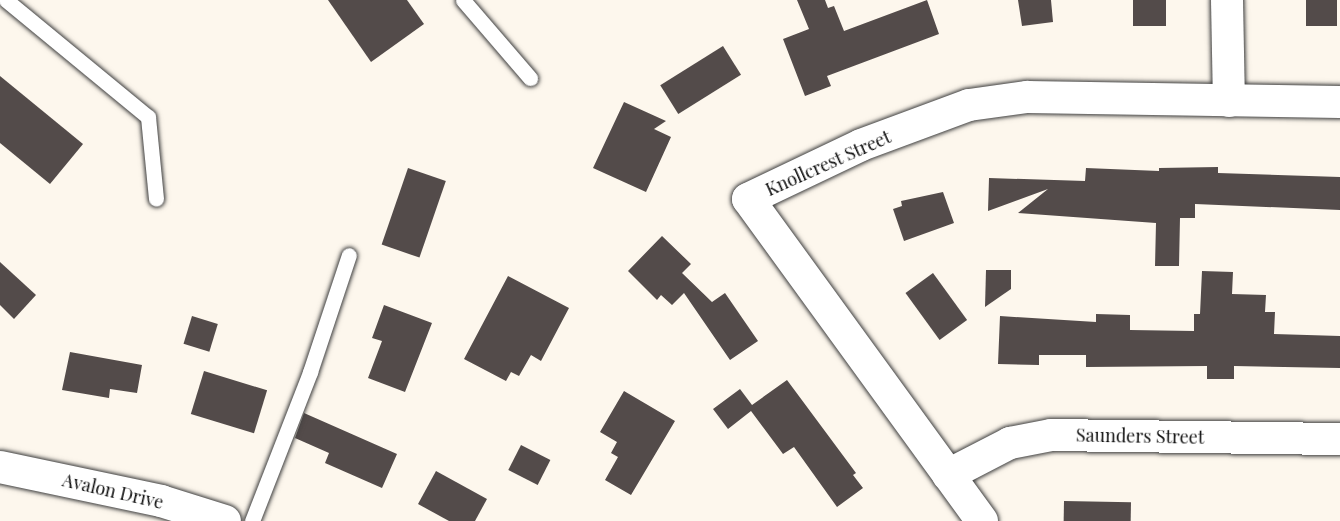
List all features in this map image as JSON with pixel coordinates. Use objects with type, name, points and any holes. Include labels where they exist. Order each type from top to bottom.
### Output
[{"type":"street","points":[[1227,0],[1229,101],[1340,102]]},
{"type":"street","name":"Knollcrest Street","points":[[982,521],[748,199],[861,145],[969,105],[1027,97],[1229,101]]},
{"type":"street","name":"Saunders Street","points":[[948,475],[1010,443],[1052,435],[1340,439]]},
{"type":"street","name":"Avalon Drive","points":[[0,466],[161,501],[225,521]]},
{"type":"lane","points":[[6,0],[148,117],[156,199]]},
{"type":"lane","points":[[463,0],[530,78]]},
{"type":"lane","points":[[252,521],[310,372],[349,255]]},
{"type":"building","points":[[328,0],[407,0],[424,24],[371,62]]},
{"type":"building","points":[[797,0],[825,0],[828,8],[834,6],[844,31],[927,0],[939,34],[827,76],[831,86],[805,96],[783,39],[809,29]]},
{"type":"building","points":[[1018,0],[1051,0],[1053,22],[1022,26]]},
{"type":"building","points":[[1133,0],[1166,0],[1166,26],[1133,26]]},
{"type":"building","points":[[1306,0],[1337,0],[1337,26],[1306,26]]},
{"type":"building","points":[[723,46],[741,75],[678,114],[660,85]]},
{"type":"building","points":[[0,76],[83,144],[50,184],[0,143]]},
{"type":"building","points":[[624,102],[666,121],[654,129],[671,137],[646,192],[593,168]]},
{"type":"building","points":[[1218,167],[1218,173],[1340,177],[1340,210],[1195,204],[1195,218],[1180,218],[1179,266],[1155,266],[1156,223],[1018,213],[1048,189],[988,211],[989,178],[1085,181],[1086,168],[1159,171],[1159,168]]},
{"type":"building","points":[[408,168],[446,181],[419,258],[382,245]]},
{"type":"building","points":[[943,192],[954,223],[904,241],[893,209],[902,206],[901,201]]},
{"type":"building","points":[[662,236],[691,264],[682,273],[712,302],[725,293],[758,341],[730,360],[684,293],[672,305],[661,295],[657,300],[628,271]]},
{"type":"building","points":[[0,262],[36,295],[14,319],[0,305]]},
{"type":"building","points":[[986,270],[1011,270],[1011,289],[985,307]]},
{"type":"building","points":[[1202,271],[1233,272],[1232,294],[1266,295],[1265,312],[1275,312],[1274,334],[1340,336],[1340,368],[1234,366],[1234,379],[1207,379],[1207,366],[1086,367],[1086,355],[1039,355],[1039,365],[998,364],[1000,316],[1096,322],[1096,314],[1130,315],[1130,330],[1194,331],[1194,314],[1200,314]]},
{"type":"building","points":[[933,273],[967,320],[940,340],[905,293]]},
{"type":"building","points":[[508,276],[569,308],[541,361],[531,355],[519,376],[511,372],[506,381],[464,359]]},
{"type":"building","points":[[384,305],[432,323],[405,392],[368,378],[382,341],[372,338]]},
{"type":"building","points":[[192,316],[218,324],[209,352],[184,344]]},
{"type":"building","points":[[70,352],[142,365],[137,393],[110,389],[109,398],[62,390]]},
{"type":"building","points":[[204,371],[267,390],[254,433],[191,414]]},
{"type":"building","points":[[787,380],[856,473],[853,475],[863,488],[837,507],[794,447],[783,454],[751,411],[728,429],[713,409],[740,389],[752,405]]},
{"type":"building","points":[[624,391],[675,421],[631,495],[605,480],[618,457],[611,453],[617,442],[600,432]]},
{"type":"building","points":[[304,413],[397,454],[382,488],[325,463],[329,453],[295,438]]},
{"type":"building","points":[[521,445],[550,460],[538,485],[508,470]]},
{"type":"building","points":[[436,471],[487,499],[475,521],[449,521],[418,504]]},
{"type":"building","points":[[1064,501],[1131,502],[1131,521],[1064,521]]}]
